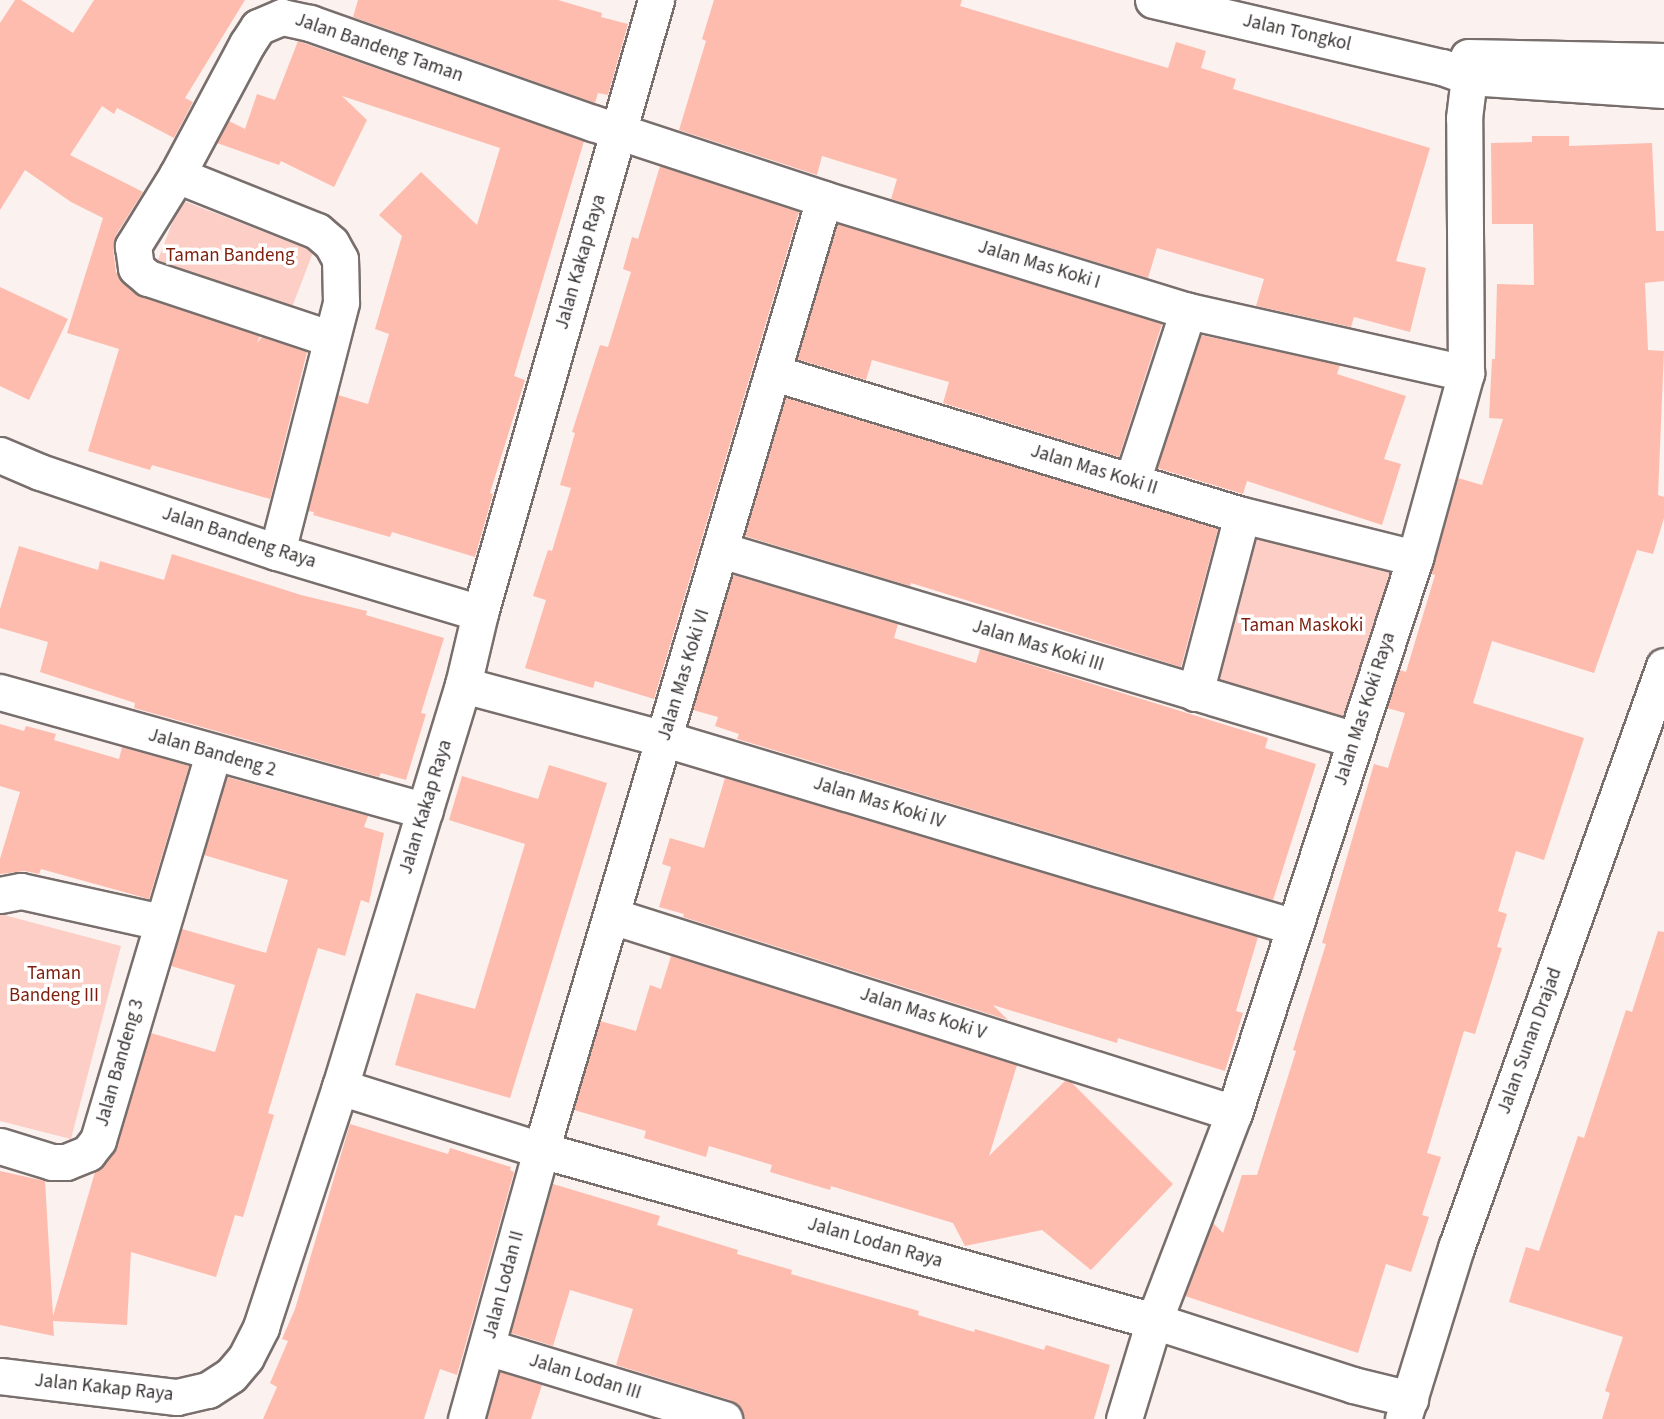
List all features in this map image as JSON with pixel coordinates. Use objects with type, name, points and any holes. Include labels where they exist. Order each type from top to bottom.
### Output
[{"type":"street","name":"Jalan Kakap Raya","points":[[0,1376],[177,1397],[208,1390],[231,1376],[261,1327],[340,1087],[463,685],[480,613],[656,0]]},
{"type":"street","name":"Jalan Tongkol","points":[[1159,1],[1455,72],[1664,90]]},
{"type":"street","name":"Jalan Bandeng Taman","points":[[331,339],[148,278],[136,268],[133,246],[177,175],[258,27],[282,17],[310,23],[619,132]]},
{"type":"street","points":[[1455,72],[1471,55],[1664,61]]},
{"type":"street","name":"Jalan Mas Koki Raya","points":[[1124,1419],[1154,1321],[1234,1113],[1415,558],[1466,373],[1464,118],[1455,72]]},
{"type":"street","name":"Jalan Mas Koki I","points":[[619,132],[824,199],[1188,311],[1466,373]]},
{"type":"street","points":[[177,175],[317,231],[331,243],[340,259],[341,302],[277,552]]},
{"type":"street","name":"Jalan Mas Koki VI","points":[[541,1150],[824,199]]},
{"type":"street","points":[[1132,481],[1188,311]]},
{"type":"street","name":"Jalan Mas Koki II","points":[[774,373],[1242,515],[1415,558]]},
{"type":"street","name":"Jalan Bandeng Raya","points":[[1,458],[277,552],[480,613]]},
{"type":"street","points":[[1195,693],[1242,515]]},
{"type":"street","name":"Jalan Mas Koki III","points":[[721,550],[1355,740]]},
{"type":"street","name":"Jalan Sunan Drajad","points":[[1407,1409],[1456,1248],[1664,666]]},
{"type":"street","name":"Jalan Mas Koki IV","points":[[463,685],[665,739],[1294,927]]},
{"type":"street","name":"Jalan Bandeng 2","points":[[0,692],[213,754],[425,811]]},
{"type":"street","name":"Jalan Bandeng 3","points":[[0,1146],[52,1162],[66,1162],[88,1153],[98,1140],[213,754]]},
{"type":"street","points":[[0,895],[22,891],[161,922]]},
{"type":"street","name":"Jalan Mas Koki V","points":[[612,916],[1234,1113]]},
{"type":"street","name":"Jalan Lodan Raya","points":[[340,1087],[541,1150],[1154,1321],[1353,1385],[1407,1409]]},
{"type":"street","name":"Jalan Lodan II","points":[[466,1419],[541,1150]]},
{"type":"street","name":"Jalan Lodan III","points":[[487,1347],[724,1419]]},
{"type":"green space","name":"Taman Bandeng","points":[[181,200],[314,251],[288,317],[156,266]]},
{"type":"green space","name":"Taman Maskoki","points":[[1250,525],[1403,566],[1359,729],[1206,688]]},
{"type":"green space","name":"Taman Bandeng III","points":[[0,914],[121,946],[71,1139],[0,1121]]},
{"type":"building","points":[[15,0],[21,0],[73,33],[94,0],[245,0],[185,98],[193,102],[174,138],[117,108],[114,114],[102,106],[70,155],[143,192],[116,235],[113,248],[116,272],[123,283],[135,293],[260,336],[257,343],[262,337],[307,352],[270,499],[152,465],[150,470],[88,451],[119,349],[67,333],[103,218],[71,202],[25,170],[0,210],[0,23]]},
{"type":"building","points":[[358,0],[558,0],[602,13],[601,17],[628,24],[608,95],[598,93],[595,103],[353,17]]},
{"type":"building","points":[[714,0],[962,0],[960,6],[1168,68],[1176,42],[1206,51],[1201,68],[1236,79],[1233,89],[1430,148],[1396,261],[1426,268],[1410,332],[1354,317],[1351,327],[1256,306],[1264,279],[1157,248],[1148,278],[891,199],[897,179],[822,156],[817,175],[679,130],[706,41],[702,39]]},
{"type":"building","points":[[298,41],[584,141],[514,376],[525,380],[490,493],[493,494],[475,557],[392,532],[390,537],[313,515],[314,512],[308,511],[338,395],[368,404],[389,334],[375,329],[402,236],[379,215],[421,172],[477,225],[500,148],[342,96],[367,120],[334,187],[281,161],[279,165],[217,143],[229,121],[245,129],[257,94],[275,100]]},
{"type":"building","points":[[1532,136],[1569,136],[1569,146],[1652,143],[1656,231],[1664,231],[1664,281],[1645,283],[1648,350],[1664,351],[1658,495],[1664,497],[1664,518],[1653,554],[1637,550],[1594,673],[1492,641],[1473,703],[1584,738],[1544,860],[1516,851],[1498,911],[1507,914],[1497,947],[1502,948],[1475,1034],[1464,1031],[1427,1153],[1441,1157],[1422,1215],[1429,1217],[1411,1272],[1386,1264],[1358,1353],[1185,1296],[1213,1223],[1223,1233],[1242,1175],[1257,1175],[1296,1051],[1293,1050],[1326,944],[1322,943],[1374,764],[1388,768],[1405,713],[1387,708],[1400,670],[1406,672],[1435,575],[1431,574],[1458,478],[1482,485],[1503,419],[1489,418],[1492,359],[1495,359],[1497,284],[1534,285],[1533,224],[1492,224],[1491,143],[1532,142]]},
{"type":"building","points":[[660,166],[799,212],[654,699],[595,681],[593,688],[525,668],[546,600],[533,596],[548,550],[552,551],[571,488],[560,485],[575,433],[572,432],[600,345],[608,347],[631,272],[623,269],[632,237],[638,239]]},
{"type":"building","points":[[837,224],[1162,324],[1119,457],[943,403],[949,382],[872,360],[866,380],[797,359]]},
{"type":"building","points":[[0,287],[68,319],[29,400],[0,386]]},
{"type":"building","points":[[1201,335],[1340,365],[1337,374],[1406,396],[1384,459],[1401,464],[1382,525],[1247,481],[1243,494],[1157,468]]},
{"type":"building","points":[[786,398],[1218,529],[1181,667],[911,583],[910,586],[745,536]]},
{"type":"building","points":[[19,546],[98,570],[100,561],[164,580],[172,554],[301,595],[367,611],[366,615],[444,638],[421,713],[426,714],[406,780],[381,773],[379,777],[134,708],[135,703],[40,672],[48,642],[0,628],[0,609]]},
{"type":"building","points":[[733,575],[898,624],[894,638],[976,663],[980,649],[1268,738],[1265,748],[1316,764],[1273,900],[737,739],[739,734],[715,726],[718,717],[693,710]]},
{"type":"building","points":[[0,724],[24,731],[26,726],[56,734],[54,740],[119,759],[122,747],[189,766],[149,899],[41,869],[39,874],[25,871],[0,874],[0,859],[20,792],[0,786]]},
{"type":"building","points":[[549,765],[607,783],[510,1098],[395,1065],[416,993],[475,1009],[525,844],[449,820],[462,776],[538,799]]},
{"type":"building","points":[[227,777],[368,816],[364,827],[384,833],[369,903],[361,900],[345,956],[318,948],[268,1113],[274,1115],[243,1217],[235,1215],[216,1277],[131,1252],[127,1325],[53,1321],[54,1336],[0,1325],[0,1171],[45,1181],[53,1316],[95,1172],[104,1165],[117,1146],[151,1033],[215,1052],[235,985],[171,966],[182,929],[266,953],[288,880],[204,855]]},
{"type":"building","points":[[725,778],[1258,937],[1236,1011],[1243,1013],[1225,1071],[1118,1038],[1117,1043],[993,1005],[1008,1020],[683,917],[684,914],[659,907],[671,867],[662,864],[670,838],[704,848]]},
{"type":"building","points":[[1658,931],[1664,932],[1664,1419],[1602,1419],[1610,1393],[1605,1391],[1623,1337],[1509,1302],[1526,1247],[1539,1251],[1578,1136],[1584,1138],[1626,1010],[1632,1012]]},
{"type":"building","points":[[671,956],[1017,1065],[989,1156],[1065,1081],[1071,1082],[1173,1184],[1091,1270],[1042,1230],[965,1246],[953,1223],[831,1186],[830,1190],[770,1172],[772,1165],[709,1146],[706,1157],[644,1138],[646,1131],[574,1110],[600,1021],[636,1031],[650,985],[661,989]]},
{"type":"building","points":[[350,1124],[448,1154],[450,1148],[511,1167],[510,1170],[514,1172],[457,1375],[440,1369],[424,1419],[263,1419],[277,1387],[270,1383],[288,1341],[282,1339],[295,1309]]},
{"type":"building","points":[[553,1184],[660,1216],[657,1225],[738,1250],[737,1254],[792,1270],[791,1274],[919,1311],[918,1315],[974,1332],[975,1329],[1044,1350],[1046,1345],[1110,1365],[1094,1419],[744,1419],[739,1406],[730,1400],[616,1365],[633,1309],[570,1290],[553,1346],[511,1333]]},
{"type":"building","points":[[500,1372],[542,1385],[531,1419],[487,1419]]}]
